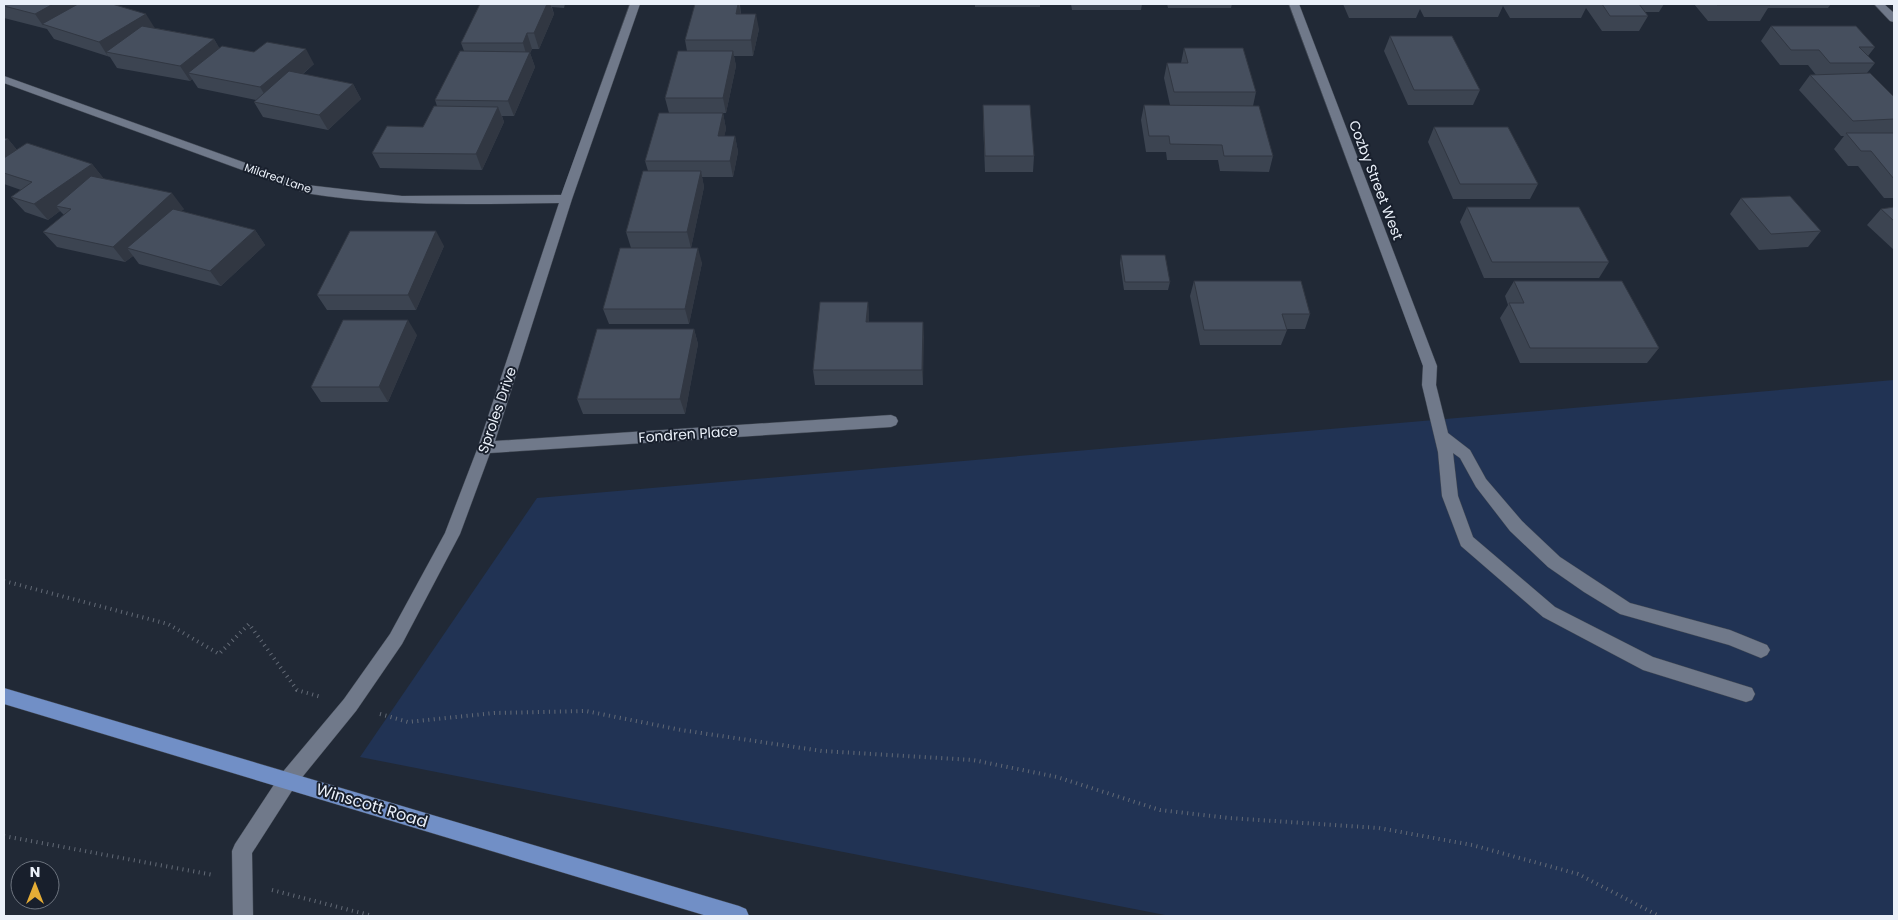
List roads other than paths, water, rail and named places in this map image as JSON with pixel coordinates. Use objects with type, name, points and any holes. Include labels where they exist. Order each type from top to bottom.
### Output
[{"type":"main road","name":"Winscott Road","points":[[4,696],[739,916]]},
{"type":"street","name":"Sproles Drive","points":[[243,916],[242,851],[288,780],[350,705],[396,639],[447,543],[485,447],[566,199],[635,4]]},
{"type":"street","name":"Cozby Street West","points":[[1294,4],[1430,366],[1429,385],[1445,452],[1450,496],[1467,541],[1549,612],[1649,664],[1746,694]]},
{"type":"street","points":[[1879,4],[1894,19]]},
{"type":"street","name":"Mildred Lane","points":[[4,79],[305,189],[336,195],[374,198],[566,199]]},
{"type":"street","name":"Fondren Place","points":[[485,447],[891,421]]},
{"type":"street","points":[[1441,436],[1465,454],[1481,483],[1516,526],[1554,562],[1590,587],[1626,609],[1760,650]]}]
